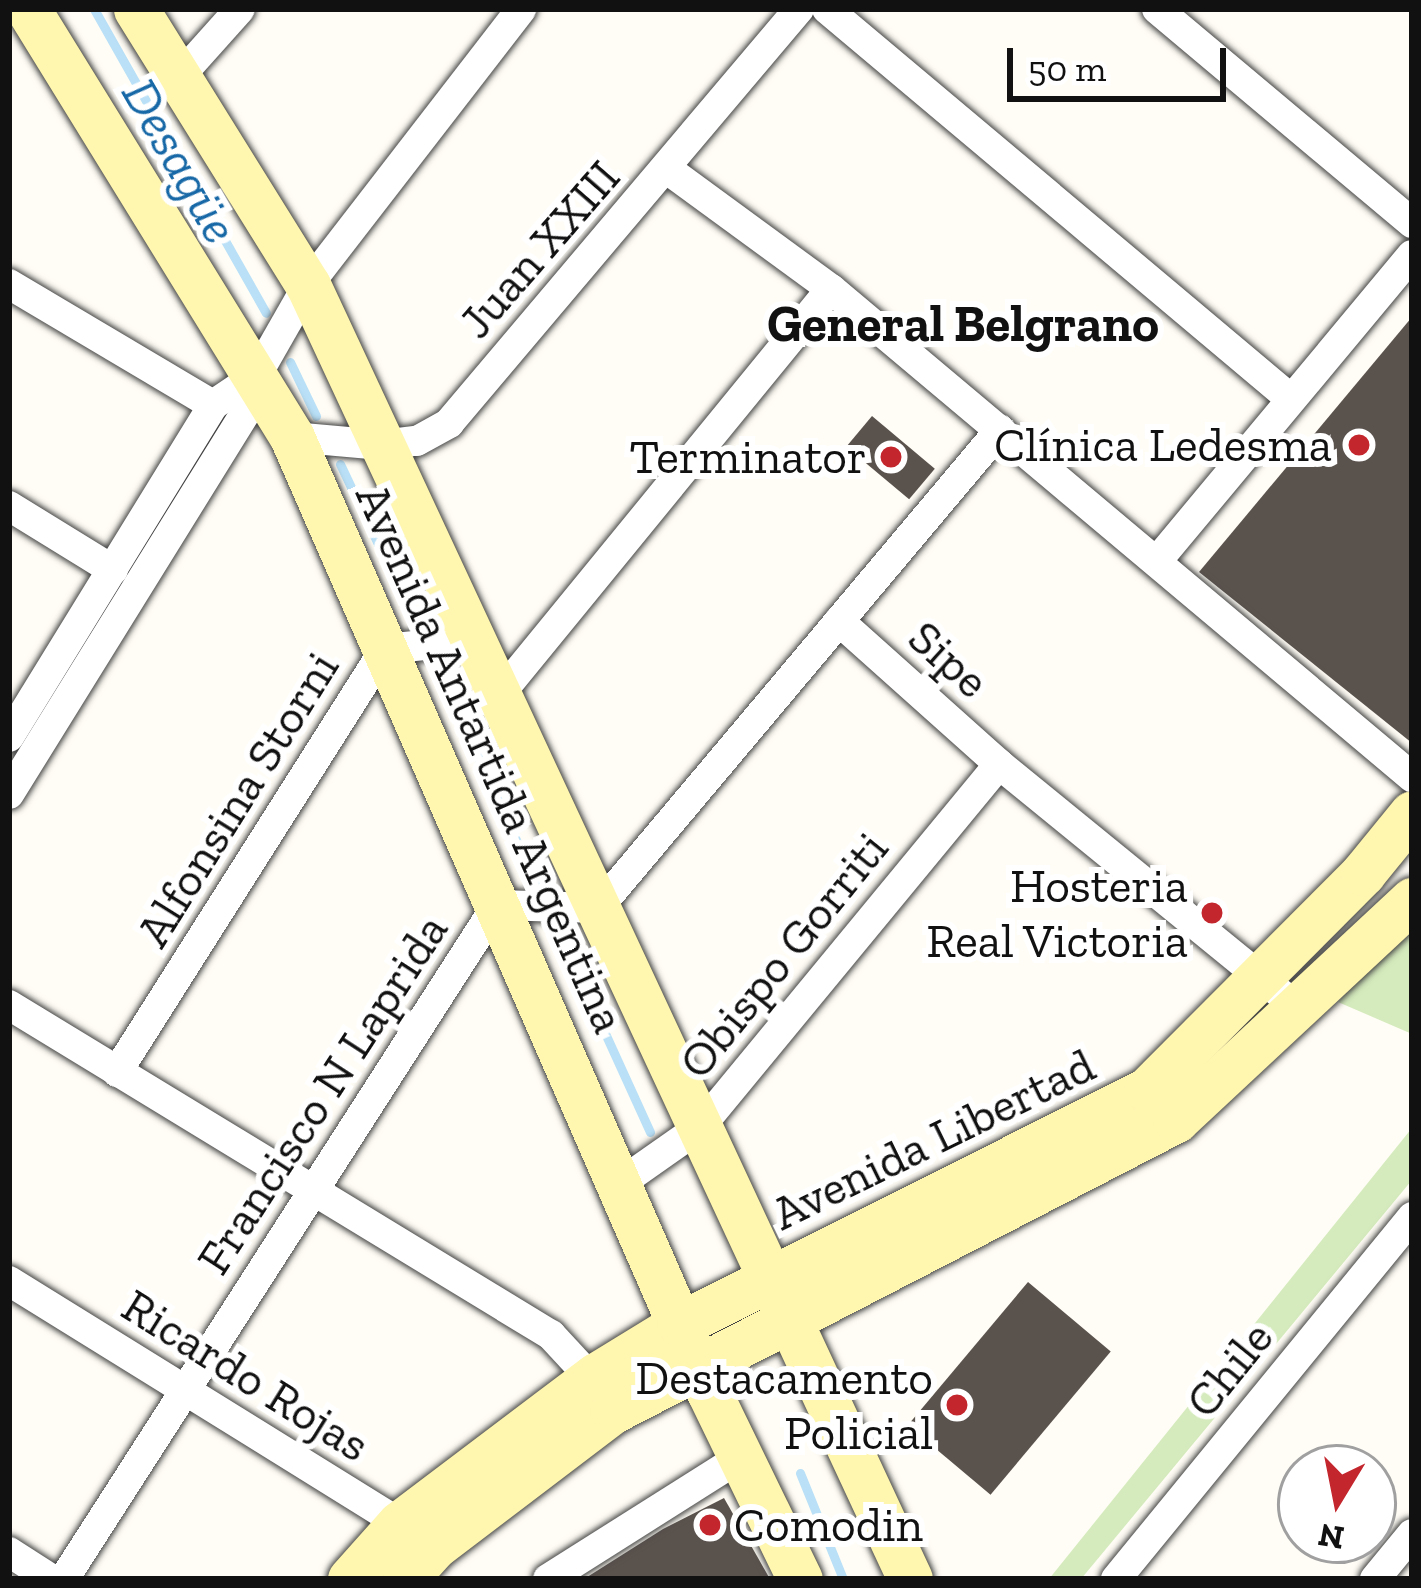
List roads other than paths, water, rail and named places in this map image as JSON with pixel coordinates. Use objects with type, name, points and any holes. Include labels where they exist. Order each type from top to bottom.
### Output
[{"type":"street","name":"Avenida Antartida Argentina","points":[[28,9],[292,437],[698,1366],[800,1579]]},
{"type":"street","name":"Avenida Antartida Argentina","points":[[136,9],[308,285],[910,1579]]},
{"type":"street","points":[[179,77],[240,9]]},
{"type":"street","points":[[9,794],[246,412],[256,376],[308,285],[521,9]]},
{"type":"street","name":"Juan XXIII","points":[[292,437],[382,445],[417,441],[449,423],[799,9]]},
{"type":"street","points":[[827,9],[1291,399]]},
{"type":"street","points":[[1157,9],[1194,20],[1412,223]]},
{"type":"street","points":[[667,169],[831,290],[1412,777]]},
{"type":"street","points":[[1157,561],[1412,254]]},
{"type":"street","points":[[9,284],[213,405]]},
{"type":"street","points":[[499,695],[831,290]]},
{"type":"street","points":[[9,736],[213,405],[256,376]]},
{"type":"street","points":[[598,908],[1000,430]]},
{"type":"street","points":[[9,506],[113,570]]},
{"type":"street","name":"Sipe","points":[[839,621],[999,764],[1253,977],[1299,1009]]},
{"type":"street","name":"Alfonsina Storni","points":[[117,1072],[385,650],[474,640]]},
{"type":"street","name":"Obispo Gorriti","points":[[619,1184],[700,1127],[999,764]]},
{"type":"street","name":"Avenida Libertad","points":[[604,1394],[698,1366],[780,1299],[1108,1117],[1147,1090],[1253,977],[1363,873],[1412,813]]},
{"type":"street","name":"Avenida Libertad","points":[[604,1394],[680,1324],[780,1299],[1132,1148],[1176,1120],[1412,900]]},
{"type":"street","name":"Francisco N Laprida","points":[[64,1579],[497,905],[598,908]]},
{"type":"street","points":[[9,1005],[551,1335],[604,1394],[413,1549],[350,1579]]},
{"type":"street","name":"Chile","points":[[1116,1579],[1412,1217]]},
{"type":"street","name":"Ricardo Rojas","points":[[9,1281],[185,1390],[413,1549]]},
{"type":"street","points":[[548,1579],[741,1457]]},
{"type":"street","points":[[1375,1579],[1412,1534]]},
{"type":"street","points":[[9,1552],[51,1579]]},
{"type":"waterway","name":"Desagüe","points":[[94,9],[266,313]]},
{"type":"waterway","name":"Desagüe","points":[[290,362],[316,416]]},
{"type":"waterway","name":"Desagüe","points":[[340,464],[415,622]]},
{"type":"waterway","name":"Desagüe","points":[[437,668],[536,883]]},
{"type":"waterway","name":"Desagüe","points":[[558,930],[650,1132]]},
{"type":"waterway","name":"Desagüe","points":[[800,1473],[843,1579]]},
{"type":"place","name":"Clínica Ledesma","points":[[1359,445]]},
{"type":"place","name":"Terminator","points":[[891,457]]},
{"type":"place","name":"Hosteria Real Victoria","points":[[1212,913]]},
{"type":"place","name":"Destacamento Policial","points":[[957,1405]]},
{"type":"place","name":"Comodin","points":[[710,1525]]},
{"type":"district","name":"General Belgrano","points":[[963,324]]}]
